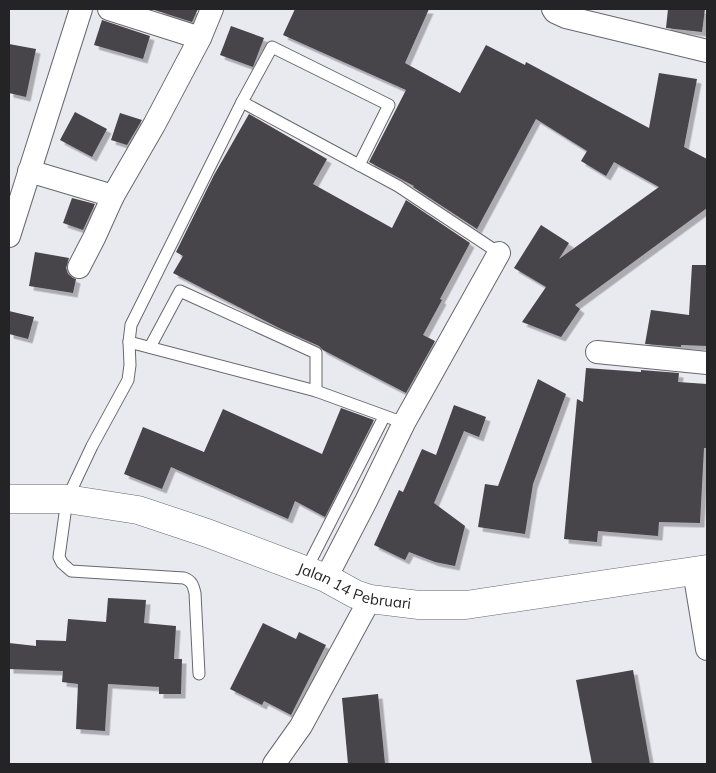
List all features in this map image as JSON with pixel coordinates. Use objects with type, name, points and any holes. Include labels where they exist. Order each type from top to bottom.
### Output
[{"type":"main road","name":"Jalan 14 Pebruari","points":[[9,499],[67,499],[138,510],[207,533],[315,574],[370,599],[419,605],[466,605],[701,570]]},
{"type":"street","points":[[9,236],[81,9]]},
{"type":"street","points":[[109,9],[200,38]]},
{"type":"street","points":[[79,267],[112,196],[154,125],[200,38],[212,9]]},
{"type":"street","points":[[554,9],[566,17],[707,51]]},
{"type":"street","points":[[30,172],[112,196]]},
{"type":"street","points":[[315,574],[366,501],[394,420],[499,253]]},
{"type":"street","points":[[597,352],[707,364]]},
{"type":"street","points":[[701,570],[707,649]]},
{"type":"street","points":[[274,764],[300,726],[370,599]]},
{"type":"lane","points":[[199,674],[195,593],[190,581],[184,578],[72,571],[62,563],[59,557],[67,499],[92,446],[128,380],[131,325],[242,102],[272,47],[389,105],[359,164]]},
{"type":"lane","points":[[242,102],[398,186],[499,253]]},
{"type":"lane","points":[[150,347],[180,291],[316,353],[316,391]]},
{"type":"lane","points":[[129,342],[316,391],[394,420]]},
{"type":"building","points":[[151,9],[198,9],[192,22]]},
{"type":"building","points":[[295,9],[429,9],[405,63],[460,93],[486,45],[525,65],[526,62],[649,128],[659,73],[697,79],[684,147],[707,159],[707,208],[575,305],[580,309],[561,337],[522,322],[546,287],[514,268],[541,225],[569,243],[559,259],[659,187],[614,162],[606,176],[581,161],[587,151],[536,119],[477,229],[414,186],[369,162],[406,90],[283,35]]},
{"type":"building","points":[[668,9],[705,9],[702,32],[666,28]]},
{"type":"building","points":[[102,20],[150,36],[143,59],[94,45]]},
{"type":"building","points":[[231,26],[264,38],[253,67],[220,55]]},
{"type":"building","points":[[9,44],[36,49],[26,97],[9,93]]},
{"type":"building","points":[[75,112],[107,129],[92,157],[60,140]]},
{"type":"building","points":[[120,113],[142,120],[127,145],[111,140]]},
{"type":"building","points":[[249,114],[327,159],[313,184],[392,228],[406,200],[470,243],[423,335],[435,341],[406,393],[323,350],[319,346],[281,329],[173,273],[183,256],[176,252],[214,175]]},
{"type":"building","points":[[72,198],[95,204],[83,230],[63,223]]},
{"type":"building","points":[[35,252],[69,258],[66,268],[68,274],[76,279],[73,293],[29,286]]},
{"type":"building","points":[[692,265],[707,265],[707,346],[681,345],[681,347],[645,344],[651,310],[689,315]]},
{"type":"building","points":[[9,311],[34,317],[28,339],[9,334]]},
{"type":"building","points":[[586,368],[679,373],[678,382],[707,384],[707,448],[704,448],[700,523],[659,522],[658,536],[598,531],[597,542],[564,539],[577,399],[583,402]]},
{"type":"building","points":[[538,379],[566,394],[533,484],[525,534],[478,527],[485,484],[498,486]]},
{"type":"building","points":[[454,405],[486,417],[479,437],[464,431],[434,503],[465,526],[455,566],[435,562],[409,552],[405,560],[374,545],[399,490],[403,492],[422,449],[436,455]]},
{"type":"building","points":[[341,408],[374,420],[325,517],[295,501],[288,519],[171,467],[162,489],[124,474],[143,427],[204,452],[223,409],[322,454]]},
{"type":"building","points":[[108,598],[146,600],[144,623],[176,626],[174,659],[182,659],[181,694],[159,694],[159,687],[108,684],[105,731],[76,729],[78,684],[62,682],[63,671],[9,669],[9,643],[36,646],[36,640],[66,641],[68,619],[106,622]]},
{"type":"building","points":[[263,623],[296,639],[299,632],[326,645],[291,715],[264,701],[262,705],[230,689]]},
{"type":"building","points":[[633,670],[650,764],[592,764],[576,680]]},
{"type":"building","points":[[378,694],[385,764],[348,764],[342,698]]}]
